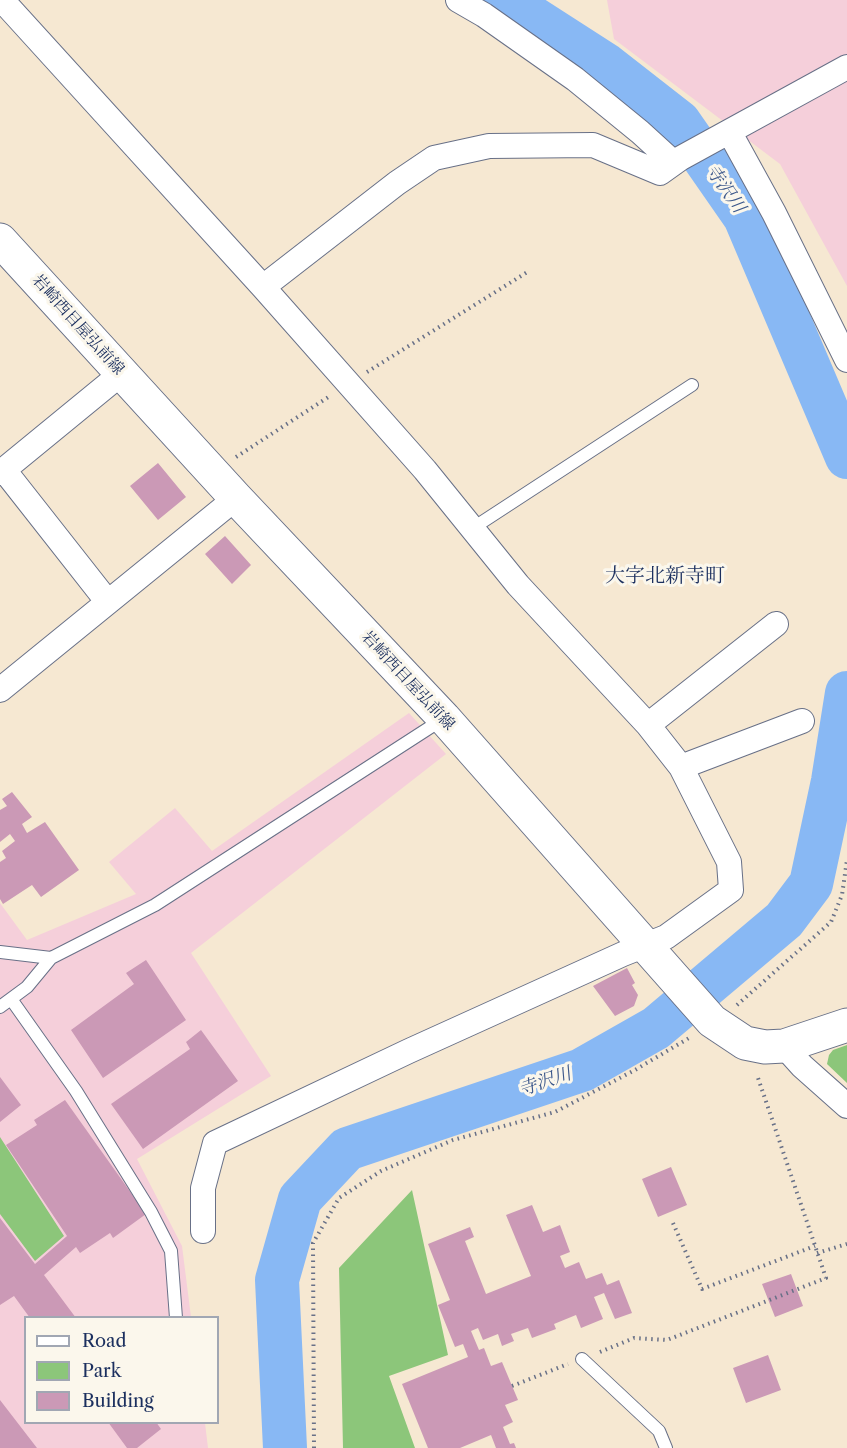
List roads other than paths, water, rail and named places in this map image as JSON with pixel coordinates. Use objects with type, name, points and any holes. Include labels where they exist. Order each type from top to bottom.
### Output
[{"type":"main road","name":"岩崎西目屋弘前線","points":[[0,240],[236,498],[444,718],[710,1018],[745,1043],[765,1047],[784,1046],[847,1025]]},
{"type":"street","points":[[458,0],[484,15],[575,79],[677,161]]},
{"type":"street","points":[[5,11],[263,287],[473,528],[518,585],[648,725],[681,767],[729,862],[731,890],[648,949],[409,1051],[215,1143],[203,1188],[203,1231]]},
{"type":"street","points":[[263,287],[389,189],[434,158],[489,146],[593,145],[660,173],[677,161],[847,67]]},
{"type":"street","points":[[721,138],[774,213],[847,360]]},
{"type":"street","points":[[107,602],[2,472],[122,373]]},
{"type":"street","points":[[1,687],[236,498]]},
{"type":"street","points":[[648,725],[776,624]]},
{"type":"street","points":[[681,767],[802,721]]},
{"type":"street","points":[[784,1046],[802,1066],[847,1106]]},
{"type":"lane","points":[[473,528],[692,386]]},
{"type":"lane","points":[[0,1008],[27,987],[51,958],[155,905],[444,718]]},
{"type":"lane","points":[[0,952],[51,958]]},
{"type":"lane","points":[[11,999],[76,1091],[151,1212],[171,1251],[176,1316]]},
{"type":"lane","points":[[582,1359],[659,1431],[666,1448]]},
{"type":"waterway","name":"寺沢川","points":[[505,0],[606,65],[679,122],[745,217],[847,457]]},
{"type":"waterway","name":"寺沢川","points":[[285,1448],[277,1280],[300,1199],[347,1149],[582,1070],[656,1028],[784,920],[811,884],[833,781],[847,693]]},
{"type":"district","name":"大字北新寺町","points":[[665,576]]}]
